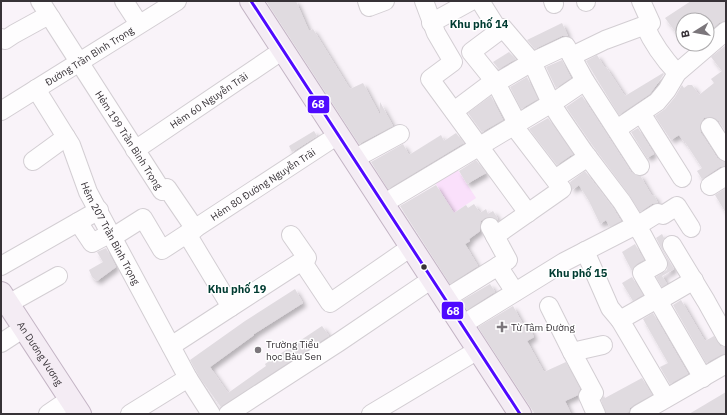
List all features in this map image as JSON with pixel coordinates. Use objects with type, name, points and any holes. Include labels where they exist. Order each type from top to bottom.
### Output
[{"type":"main road","points":[[251,1],[520,414]]},
{"type":"main road","name":"An Dương Vương","points":[[5,298],[75,407]]},
{"type":"street","name":"Hẻm 199 Trần Bình Trọng","points":[[40,1],[162,191],[167,188],[191,232]]},
{"type":"street","points":[[124,1],[139,24]]},
{"type":"street","name":"Đường Trần Bình Trọng","points":[[1,111],[177,1]]},
{"type":"street","points":[[367,1],[369,7],[385,1]]},
{"type":"street","points":[[431,23],[471,1]]},
{"type":"street","points":[[480,1],[499,31]]},
{"type":"street","points":[[572,56],[605,40],[651,23],[641,1]]},
{"type":"street","points":[[428,3],[431,23],[441,44],[453,62],[430,79],[528,213]]},
{"type":"street","points":[[3,39],[45,17],[51,18]]},
{"type":"street","points":[[645,26],[661,54],[677,73]]},
{"type":"street","points":[[559,184],[515,124],[495,82],[471,52],[503,28],[532,62],[552,103],[588,157],[618,195],[637,225],[658,264],[642,273],[703,378]]},
{"type":"street","points":[[617,129],[663,96],[677,73],[726,31]]},
{"type":"street","points":[[454,112],[495,82],[566,46],[585,81],[640,166]]},
{"type":"street","name":"Hẻm 60 Nguyễn Trãi","points":[[135,150],[283,50]]},
{"type":"street","points":[[384,204],[552,103],[585,81]]},
{"type":"street","name":"Hẻm 207 Trần Bình Trọng","points":[[36,89],[71,145],[88,192],[188,378],[210,414]]},
{"type":"street","points":[[641,113],[682,178]]},
{"type":"street","points":[[710,127],[726,152]]},
{"type":"street","points":[[354,159],[399,133]]},
{"type":"street","name":"Hẻm 80 Đường Nguyễn Trãi","points":[[112,235],[143,218],[162,250],[338,135]]},
{"type":"street","points":[[33,161],[66,137]]},
{"type":"street","points":[[445,299],[508,260],[492,232],[528,213],[588,157]]},
{"type":"street","points":[[710,186],[726,176]]},
{"type":"street","points":[[462,325],[585,251],[658,213],[663,215],[677,206],[691,228]]},
{"type":"street","points":[[1,266],[98,210]]},
{"type":"street","points":[[78,222],[92,243],[112,235]]},
{"type":"street","points":[[191,232],[231,307]]},
{"type":"street","points":[[171,346],[307,258],[291,235]]},
{"type":"street","points":[[672,246],[694,280],[726,337]]},
{"type":"street","points":[[302,261],[330,303],[411,247]]},
{"type":"street","points":[[585,251],[598,277],[607,303],[620,320],[666,398]]},
{"type":"street","points":[[498,266],[515,292]]},
{"type":"street","points":[[5,298],[58,276]]},
{"type":"street","points":[[228,414],[339,342],[432,279]]},
{"type":"street","points":[[620,320],[694,280]]},
{"type":"street","points":[[549,306],[594,393],[588,396],[596,414]]},
{"type":"street","points":[[1,343],[24,328]]},
{"type":"street","points":[[572,352],[603,345]]},
{"type":"street","points":[[370,414],[478,350]]},
{"type":"street","points":[[639,414],[726,364]]},
{"type":"street","points":[[130,414],[188,378]]},
{"type":"street","points":[[48,414],[75,407]]},
{"type":"shaded area","points":[[456,167],[476,198],[454,213],[434,181]]},
{"type":"building","points":[[266,1],[296,1],[309,31],[313,29],[350,89],[363,83],[380,115],[380,102],[393,126],[359,144]]},
{"type":"building","points":[[691,1],[726,1],[726,21],[719,23],[715,27],[715,12],[675,12],[675,31],[665,18]]},
{"type":"building","points":[[562,23],[568,36],[562,36],[535,49],[527,40]]},
{"type":"building","points":[[726,45],[726,133],[719,121],[710,117],[704,118],[700,127],[701,133],[717,158],[726,162],[726,166],[720,167],[702,179],[697,171],[702,168],[685,142],[679,135],[671,140],[655,116],[665,109],[675,97],[682,85],[684,88],[688,85],[692,85],[699,95],[714,83],[711,79],[722,71],[711,57]]},
{"type":"building","points":[[509,52],[516,59],[499,69],[493,62]]},
{"type":"building","points":[[597,55],[625,96],[663,73],[664,74],[650,94],[619,115],[586,61]]},
{"type":"building","points":[[562,60],[571,78],[556,88],[546,67]]},
{"type":"building","points":[[527,77],[538,99],[521,109],[510,87]]},
{"type":"building","points":[[491,96],[503,120],[482,132],[468,113]]},
{"type":"building","points":[[582,96],[631,172],[642,176],[641,177],[652,196],[654,195],[658,203],[652,204],[640,212],[593,146],[566,107]]},
{"type":"building","points":[[548,118],[573,154],[557,165],[529,129]]},
{"type":"building","points":[[638,128],[654,154],[647,158],[631,132]]},
{"type":"building","points":[[314,131],[317,136],[292,152],[289,146]]},
{"type":"building","points":[[456,133],[464,143],[388,189],[371,162],[403,144],[409,155],[441,135],[444,141]]},
{"type":"building","points":[[476,160],[486,173],[467,184],[459,171]]},
{"type":"building","points":[[585,171],[621,221],[610,227],[606,220],[600,224],[589,201],[579,185],[572,190],[570,182]]},
{"type":"building","points":[[436,185],[454,213],[466,205],[468,208],[474,204],[480,213],[486,209],[488,214],[493,211],[498,219],[497,220],[490,217],[481,221],[480,231],[465,244],[478,266],[450,284],[400,206]]},
{"type":"building","points":[[726,188],[726,213],[715,195]]},
{"type":"building","points":[[662,234],[664,238],[662,245],[663,250],[674,269],[662,276],[667,284],[662,287],[656,277],[667,270],[668,264],[656,238]]},
{"type":"building","points":[[635,244],[644,260],[637,264],[632,271],[622,252]]},
{"type":"building","points":[[106,248],[116,267],[97,281],[92,277],[89,270],[103,262],[97,252]]},
{"type":"building","points":[[632,277],[643,295],[633,301],[622,283]]},
{"type":"building","points":[[490,284],[495,292],[467,310],[461,301]]},
{"type":"building","points":[[295,289],[303,303],[254,334],[210,367],[228,393],[266,366],[265,364],[322,326],[329,336],[221,407],[200,378],[190,360],[245,321]]},
{"type":"building","points":[[681,300],[705,341],[714,336],[720,346],[726,347],[726,354],[706,363],[673,305]]},
{"type":"building","points":[[513,306],[524,326],[528,324],[534,337],[527,341],[544,372],[566,362],[580,389],[578,395],[565,401],[571,414],[535,414],[478,327]]},
{"type":"building","points":[[653,313],[688,374],[670,384],[660,367],[668,363],[643,319]]},
{"type":"building","points":[[642,378],[652,395],[634,405],[630,408],[629,412],[625,414],[606,414],[601,400],[604,396],[605,398]]},
{"type":"building","points":[[726,392],[726,414],[689,414]]},
{"type":"transit line","name":"68","points":[[251,1],[520,414]]},
{"type":"place","name":"Từ Tâm Đường","points":[[502,327]]},
{"type":"place","name":"Trường Tiểu học Bàu Sen","points":[[258,350]]},
{"type":"district","name":"Khu phố 14","points":[[479,24]]},
{"type":"district","name":"Khu phố 15","points":[[578,273]]},
{"type":"district","name":"Khu phố 19","points":[[237,289]]}]
